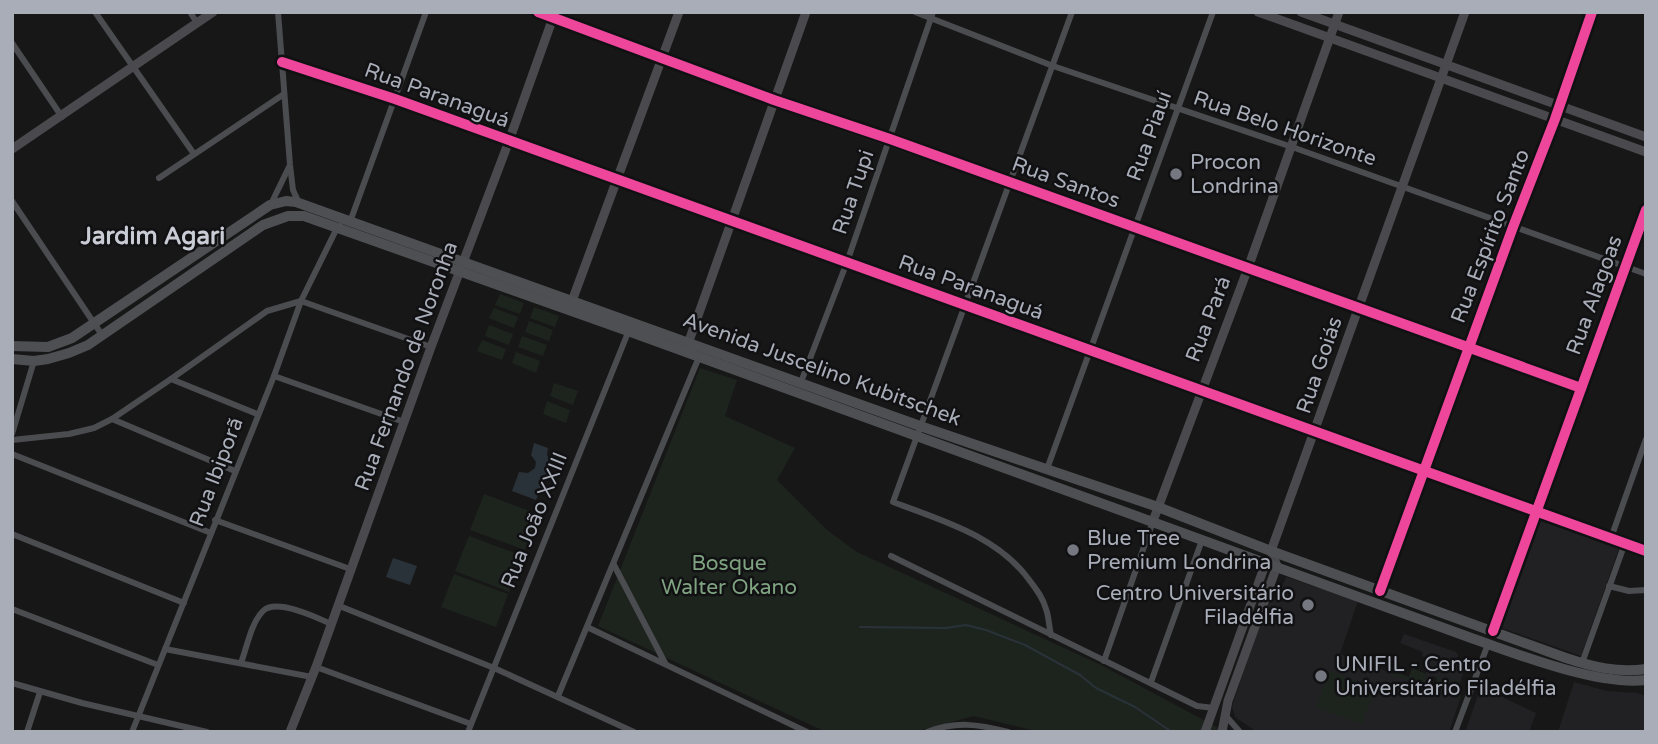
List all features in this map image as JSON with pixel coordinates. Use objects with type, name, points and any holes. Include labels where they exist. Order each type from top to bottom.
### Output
[{"type":"main road","points":[[12,149],[213,12]]},
{"type":"main road","points":[[570,306],[679,12]]},
{"type":"main road","points":[[695,356],[689,341],[806,12]]},
{"type":"main road","points":[[1258,12],[1646,152]]},
{"type":"main road","points":[[1301,12],[1646,137]]},
{"type":"main road","name":"Rua Pará","points":[[1153,521],[1248,268],[1339,12]]},
{"type":"main road","name":"Rua Goiás","points":[[1271,551],[1465,12]]},
{"type":"main road","name":"Rua Espírito Santo","points":[[1559,106],[1591,12]]},
{"type":"main road","name":"Rua Fernando de Noronha","points":[[290,732],[554,15]]},
{"type":"main road","name":"Avenida Juscelino Kubitschek","points":[[12,346],[56,346],[95,324],[270,205],[286,201],[299,202],[351,221],[461,267]]},
{"type":"main road","name":"Avenida Juscelino Kubitschek","points":[[12,359],[34,361],[69,353],[102,335],[254,230],[275,219],[298,215],[461,267],[630,326],[689,341],[800,382],[975,457],[1460,634],[1585,674],[1615,680],[1640,680]]},
{"type":"main road","points":[[333,215],[337,228]]},
{"type":"main road","name":"Avenida Juscelino Kubitschek","points":[[630,326],[695,356],[918,431],[1158,507],[1566,658],[1630,671],[1646,669]]},
{"type":"main road","points":[[975,457],[999,460],[1032,472],[1041,473],[1047,470]]},
{"type":"main road","points":[[1208,729],[1223,724],[1271,564],[1271,551]]},
{"type":"main road","points":[[1208,729],[1271,564]]},
{"type":"main road","points":[[1460,634],[1487,637],[1493,631]]},
{"type":"main road","points":[[1489,644],[1499,639],[1545,655],[1566,658]]},
{"type":"main road","points":[[1214,708],[1221,707],[1228,701]]},
{"type":"street","points":[[95,12],[194,154]]},
{"type":"street","points":[[190,12],[197,23]]},
{"type":"street","points":[[278,12],[290,165],[293,190],[299,202]]},
{"type":"street","points":[[337,228],[351,221],[426,12]]},
{"type":"street","name":"Rua Santos","points":[[538,12],[554,15],[774,100],[1011,182],[1581,388]]},
{"type":"street","name":"Rua Belo Horizonte","points":[[915,12],[932,15],[1053,66],[1292,147],[1646,274]]},
{"type":"street","points":[[1051,635],[1041,595],[1009,555],[997,546],[894,502],[1072,12]]},
{"type":"street","name":"Rua Piauí","points":[[1047,470],[1213,12]]},
{"type":"street","name":"Rua Tupi","points":[[800,382],[847,262],[932,15]]},
{"type":"street","points":[[12,43],[62,117]]},
{"type":"street","name":"Rua Paranaguá","points":[[282,62],[395,99],[1646,551]]},
{"type":"street","points":[[159,178],[284,94]]},
{"type":"street","name":"Rua Espírito Santo","points":[[1380,591],[1559,106]]},
{"type":"street","points":[[270,205],[290,165]]},
{"type":"street","points":[[12,201],[102,335]]},
{"type":"street","name":"Rua Alagoas","points":[[1493,631],[1646,210]]},
{"type":"street","name":"Rua Ibiporã","points":[[132,732],[274,376],[301,300],[337,228]]},
{"type":"street","points":[[12,440],[69,434],[94,428],[112,419],[267,311],[301,300],[431,347]]},
{"type":"street","name":"Rua João XXIII","points":[[470,728],[630,326]]},
{"type":"street","points":[[558,696],[614,565],[695,356]]},
{"type":"street","points":[[12,434],[34,361]]},
{"type":"street","points":[[274,376],[404,422]]},
{"type":"street","points":[[171,379],[257,414]]},
{"type":"street","points":[[112,419],[234,471]]},
{"type":"street","points":[[1611,538],[1646,439]]},
{"type":"street","points":[[12,454],[211,533]]},
{"type":"street","points":[[215,520],[350,569]]},
{"type":"street","name":"Rua Pará","points":[[1104,661],[1153,521]]},
{"type":"street","points":[[12,534],[184,603]]},
{"type":"street","points":[[1151,682],[1202,540]]},
{"type":"street","points":[[1582,663],[1625,543]]},
{"type":"street","points":[[891,556],[1197,706],[1214,708]]},
{"type":"street","points":[[614,565],[666,665]]},
{"type":"street","points":[[1609,586],[1629,591],[1646,590]]},
{"type":"street","points":[[241,663],[258,617],[268,606],[276,605],[294,610],[331,624]]},
{"type":"street","points":[[337,606],[494,667],[634,732]]},
{"type":"street","points":[[12,609],[158,665]]},
{"type":"street","points":[[587,627],[807,732]]},
{"type":"street","points":[[1455,732],[1489,644]]},
{"type":"street","points":[[165,649],[312,677]]},
{"type":"street","points":[[316,667],[470,728]]},
{"type":"street","points":[[1640,680],[1646,686]]},
{"type":"street","points":[[12,683],[138,717],[207,732]]},
{"type":"street","points":[[27,732],[40,692]]},
{"type":"street","points":[[1197,706],[1208,729]]},
{"type":"street","points":[[927,732],[975,723],[1008,732]]},
{"type":"street","points":[[1223,724],[1239,731]]},
{"type":"shaded area","points":[[779,96],[886,131],[882,145],[775,108]]},
{"type":"shaded area","points":[[897,133],[1005,175],[1001,185],[891,148]]},
{"type":"shaded area","points":[[534,443],[548,448],[547,455],[551,462],[536,500],[512,491],[519,472],[528,473],[535,468],[536,462],[531,455]]},
{"type":"shaded area","name":"UNIFIL - Centro Universitário Filadélfia","points":[[1540,520],[1619,548],[1581,656],[1502,628]]},
{"type":"shaded area","points":[[393,558],[417,566],[410,585],[386,577]]},
{"type":"shaded area","name":"UNIFIL - Centro Universitário Filadélfia","points":[[1286,577],[1358,601],[1340,654],[1460,699],[1449,732],[1257,732],[1235,717],[1232,707],[1268,597],[1277,600]]},
{"type":"shaded area","points":[[1404,634],[1456,652],[1458,655],[1457,660],[1453,659],[1454,663],[1465,667],[1460,682],[1432,676],[1430,680],[1424,678],[1432,655],[1429,654],[1428,658],[1422,656],[1423,652],[1400,643]]},
{"type":"shaded area","name":"UNIFIL - Centro Universitário Filadélfia","points":[[1574,682],[1607,691],[1646,696],[1646,732],[1558,732]]},
{"type":"shaded area","points":[[1481,687],[1536,713],[1529,732],[1465,732]]},
{"type":"green space","points":[[500,294],[524,303],[520,314],[495,305]]},
{"type":"green space","points":[[534,307],[559,316],[555,327],[530,318]]},
{"type":"green space","points":[[494,308],[518,317],[514,328],[489,318]]},
{"type":"green space","points":[[529,321],[553,330],[549,341],[525,332]]},
{"type":"green space","points":[[489,325],[513,334],[509,345],[485,336]]},
{"type":"green space","points":[[522,336],[547,345],[543,356],[518,347]]},
{"type":"green space","points":[[482,340],[506,349],[502,360],[477,351]]},
{"type":"green space","points":[[516,352],[540,361],[536,373],[512,363]]},
{"type":"green space","name":"Bosque Walter Okano","points":[[700,368],[737,380],[725,416],[795,448],[777,480],[827,530],[857,552],[1101,665],[1226,732],[1040,732],[974,716],[914,732],[826,732],[598,626]]},
{"type":"green space","points":[[554,383],[578,391],[573,405],[550,396]]},
{"type":"green space","points":[[547,401],[570,410],[566,423],[543,414]]},
{"type":"green space","points":[[484,494],[538,514],[525,550],[470,530]]},
{"type":"green space","points":[[469,536],[523,556],[509,592],[455,571]]},
{"type":"green space","points":[[454,574],[508,594],[496,627],[441,607]]},
{"type":"green space","points":[[1412,668],[1426,674],[1425,678],[1433,680],[1429,688],[1393,675],[1394,671],[1409,677]]},
{"type":"green space","points":[[1330,671],[1375,688],[1362,724],[1316,708]]},
{"type":"green space","points":[[1437,677],[1449,682],[1451,678],[1460,682],[1460,699],[1434,690]]},
{"type":"waterway","points":[[860,627],[946,628],[966,625],[986,630],[1025,645],[1080,675],[1096,688],[1135,707],[1172,732]]},
{"type":"cycle path","points":[[538,12],[774,100],[890,139],[1581,388]]},
{"type":"cycle path","points":[[1380,591],[1592,12]]},
{"type":"cycle path","points":[[282,62],[395,99],[1646,551]]},
{"type":"cycle path","points":[[1493,631],[1646,210]]},
{"type":"place","name":"Procon Londrina","points":[[1176,174]]},
{"type":"place","name":"Blue Tree Premium Londrina","points":[[1073,550]]},
{"type":"place","name":"Centro Universitário Filadélfia","points":[[1308,605]]},
{"type":"place","name":"UNIFIL - Centro Universitário Filadélfia","points":[[1321,676]]},
{"type":"district","name":"Jardim Agari","points":[[153,236]]}]
